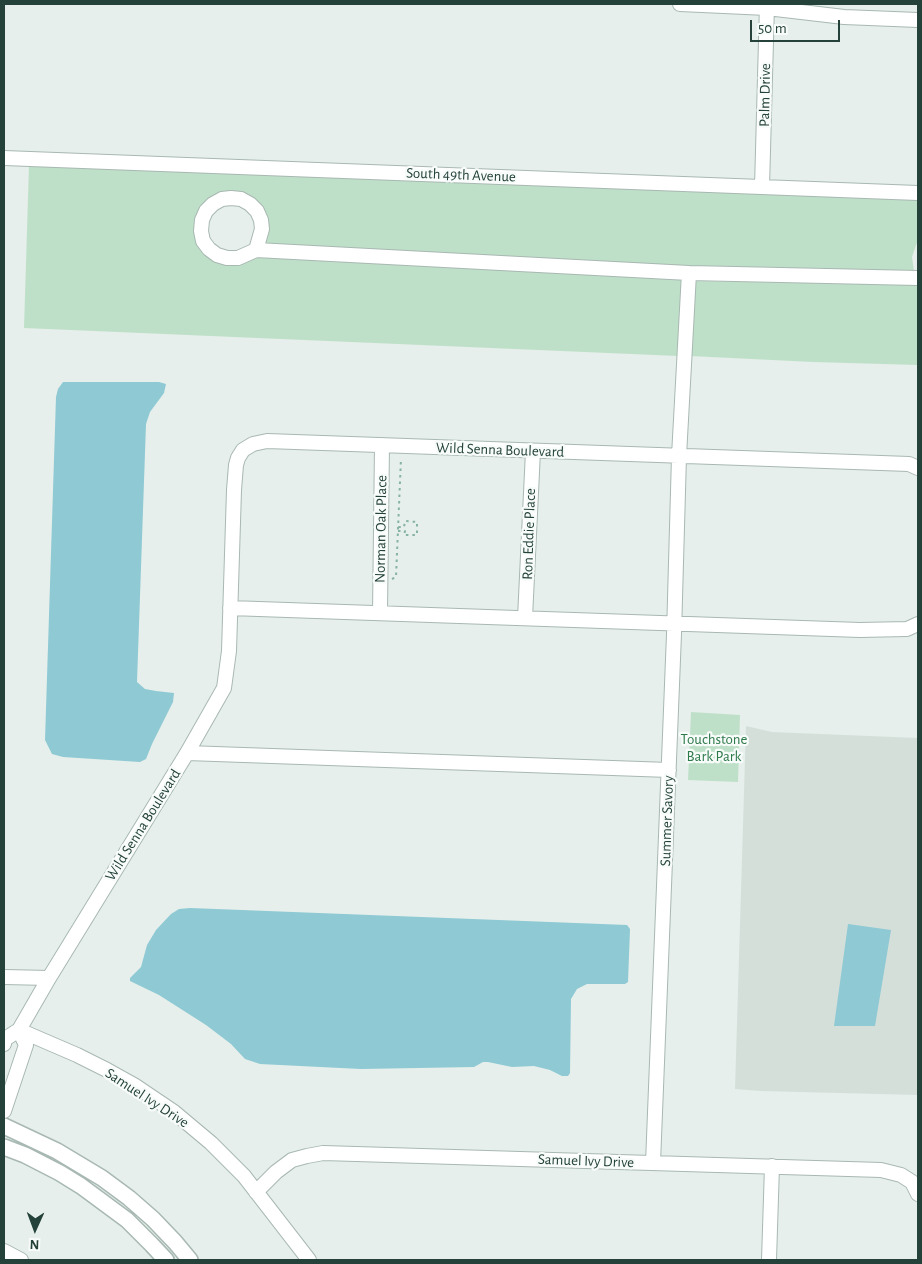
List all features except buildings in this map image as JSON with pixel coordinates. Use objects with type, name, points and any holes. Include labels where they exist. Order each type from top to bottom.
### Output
[{"type":"street","points":[[680,4],[767,6],[844,17],[918,20]]},
{"type":"street","name":"Palm Drive","points":[[762,187],[767,6]]},
{"type":"street","name":"South 49th Avenue","points":[[4,158],[918,193]]},
{"type":"street","points":[[256,250],[262,229],[261,220],[257,211],[250,204],[241,199],[231,198],[213,204],[206,211],[202,220],[201,231],[203,241],[209,249],[227,258],[238,258],[256,250],[689,273],[918,278]]},
{"type":"street","name":"Summer Savory","points":[[653,1163],[675,623],[679,456],[689,273]]},
{"type":"street","name":"Wild Senna Boulevard","points":[[4,1044],[5,1039],[20,1030],[48,978],[187,753],[224,688],[229,651],[234,490],[236,465],[243,450],[253,444],[267,441],[909,464],[918,468]]},
{"type":"street","name":"Norman Oak Place","points":[[380,613],[382,445]]},
{"type":"street","name":"Ron Eddie Place","points":[[525,618],[533,451]]},
{"type":"street","points":[[230,608],[860,630],[907,629],[918,624]]},
{"type":"street","points":[[187,753],[669,770]]},
{"type":"street","points":[[4,976],[48,978]]},
{"type":"street","points":[[4,1111],[26,1045],[20,1030]]},
{"type":"street","name":"Samuel Ivy Drive","points":[[20,1030],[77,1055],[134,1085],[174,1112],[244,1176],[309,1260]]},
{"type":"street","points":[[4,1126],[57,1151],[102,1178],[153,1219],[190,1260]]},
{"type":"street","points":[[4,1147],[60,1172],[81,1186],[127,1220],[166,1260]]},
{"type":"street","name":"Samuel Ivy Drive","points":[[256,1192],[276,1172],[292,1160],[323,1153],[881,1170],[901,1175],[912,1182],[918,1194]]},
{"type":"street","points":[[769,1260],[772,1166]]},
{"type":"street","points":[[4,1251],[21,1260]]},
{"type":"path","points":[[390,580],[396,577],[401,456]]},
{"type":"path","points":[[398,527],[404,527],[405,521],[417,522],[418,535],[404,535],[405,532],[398,531]]},
{"type":"shaded area","points":[[746,726],[772,732],[918,738],[918,1095],[735,1089]]},
{"type":"green space","points":[[29,165],[918,200],[918,241],[912,257],[914,271],[689,266],[265,243],[268,228],[242,192],[221,192],[210,198],[202,206],[206,255],[214,261],[227,265],[240,265],[257,257],[682,280],[678,356],[24,328]]},
{"type":"green space","points":[[694,281],[918,285],[918,365],[690,356]]},
{"type":"green space","name":"Touchstone Bark Park","points":[[691,712],[740,715],[738,782],[688,780]]},
{"type":"water","points":[[63,382],[159,382],[166,384],[164,393],[150,412],[146,424],[137,682],[145,689],[174,693],[173,702],[146,759],[140,762],[63,757],[52,754],[45,740],[56,397],[58,389]]},
{"type":"water","points":[[179,909],[627,925],[630,929],[628,982],[625,984],[587,984],[577,989],[571,999],[570,1073],[568,1076],[562,1076],[550,1070],[534,1066],[512,1067],[488,1062],[483,1062],[474,1067],[361,1069],[260,1064],[245,1059],[231,1044],[206,1025],[159,995],[130,981],[130,978],[141,967],[147,945],[156,930],[171,914]]},
{"type":"water","points":[[848,924],[891,930],[875,1026],[834,1026]]}]
